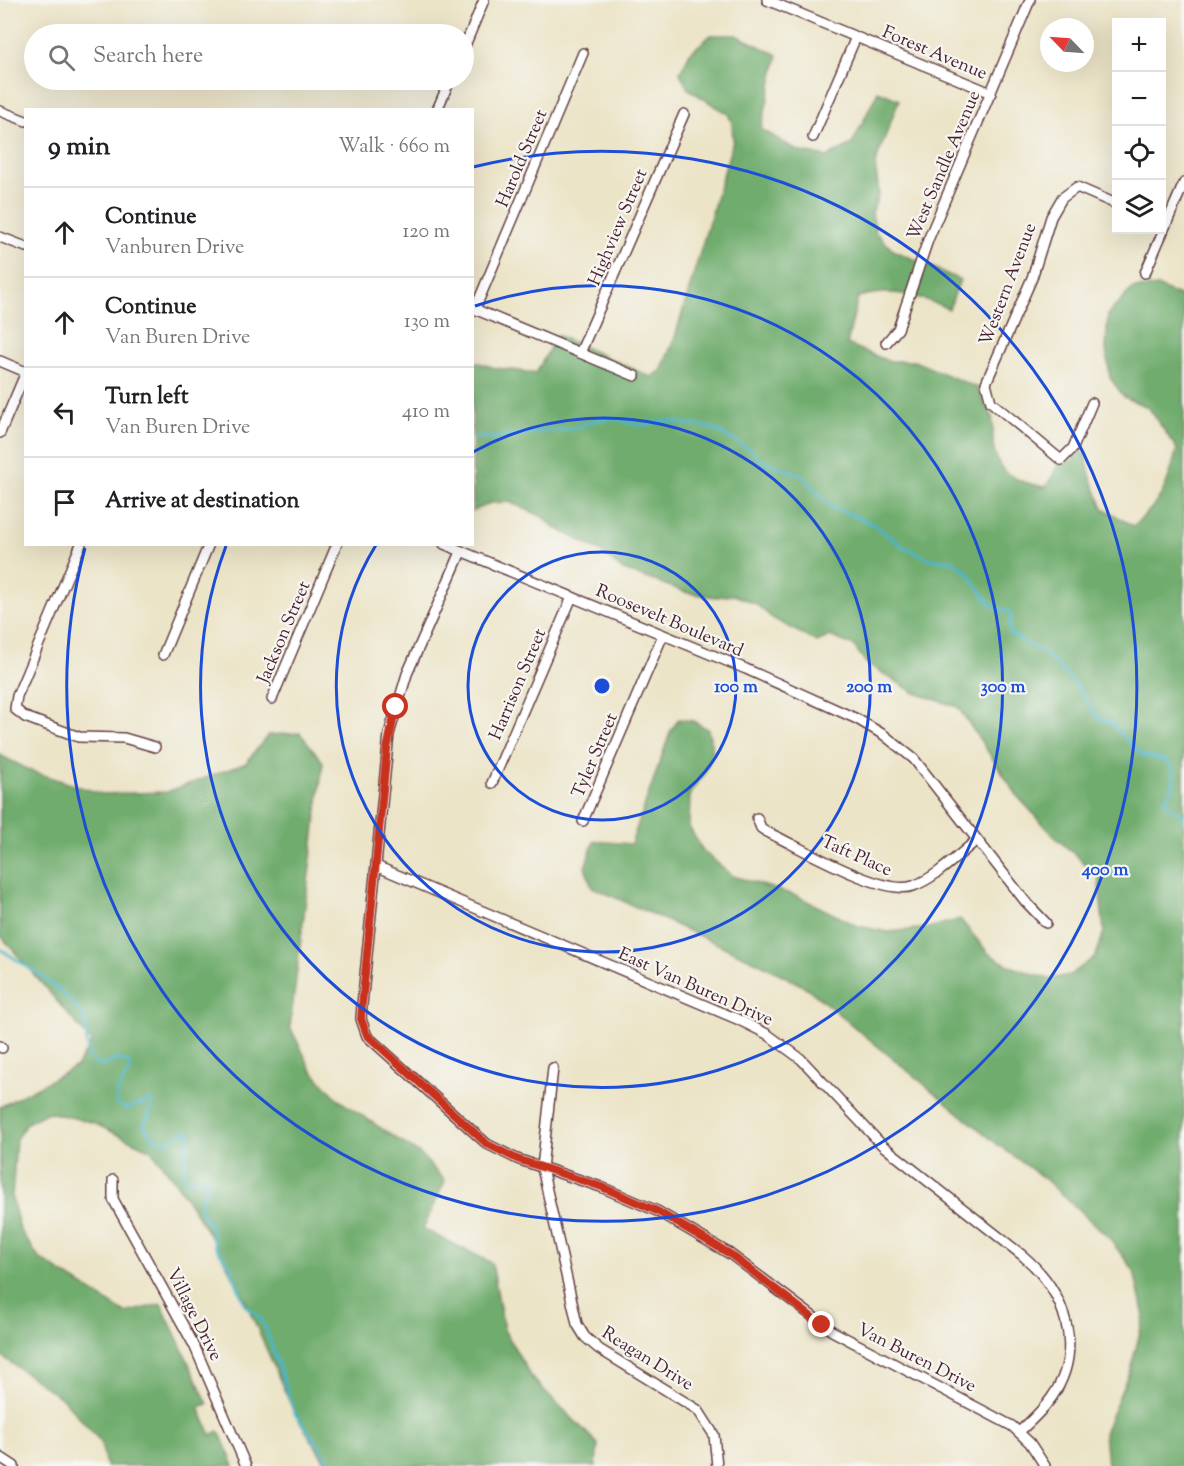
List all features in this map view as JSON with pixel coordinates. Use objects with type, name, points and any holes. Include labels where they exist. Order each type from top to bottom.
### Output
[{"type":"street","points":[[474,24],[484,0]]},
{"type":"street","name":"Forest Avenue","points":[[767,0],[991,93]]},
{"type":"street","name":"West Sandle Avenue","points":[[886,343],[898,328],[928,240],[1030,0]]},
{"type":"street","points":[[813,137],[856,37]]},
{"type":"street","name":"Harold Street","points":[[474,308],[583,53]]},
{"type":"street","points":[[438,108],[446,90]]},
{"type":"street","points":[[0,111],[24,120]]},
{"type":"street","name":"Highview Street","points":[[580,353],[684,114]]},
{"type":"street","points":[[1166,219],[1184,183]]},
{"type":"street","name":"Western Avenue","points":[[1092,403],[1073,448],[1061,460],[991,402],[986,383],[1032,278],[1047,226],[1062,198],[1077,187],[1112,202]]},
{"type":"street","points":[[1145,273],[1160,234]]},
{"type":"street","points":[[0,237],[24,246]]},
{"type":"street","points":[[474,308],[635,376]]},
{"type":"street","points":[[0,361],[24,371]]},
{"type":"street","points":[[0,433],[24,377]]},
{"type":"street","points":[[80,546],[17,696],[15,709],[25,717],[79,737],[94,740],[124,738],[155,747]]},
{"type":"street","points":[[163,655],[208,546]]},
{"type":"street","name":"Jackson Street","points":[[272,699],[336,546]]},
{"type":"street","name":"Roosevelt Boulevard","points":[[448,546],[663,635],[856,719],[884,735],[914,759],[1025,901],[1046,923]]},
{"type":"street","points":[[376,866],[387,749],[396,707],[407,674],[460,552]]},
{"type":"street","name":"Harrison Street","points":[[492,783],[572,597]]},
{"type":"street","name":"Tyler Street","points":[[584,821],[663,635]]},
{"type":"street","name":"Taft Place","points":[[757,818],[761,828],[767,832],[862,877],[895,889],[915,886],[926,880],[977,840]]},
{"type":"street","name":"Van Buren Drive","points":[[376,866],[362,1005],[363,1028],[373,1043],[487,1144],[542,1168],[628,1197],[689,1229],[742,1262],[832,1331],[1020,1431],[1045,1466]]},
{"type":"street","name":"East Van Buren Drive","points":[[376,866],[737,1018],[767,1034],[801,1059],[882,1145],[1022,1255],[1042,1274],[1055,1291],[1066,1323],[1069,1346],[1065,1367],[1051,1398],[1020,1431]]},
{"type":"street","name":"Reagan Drive","points":[[553,1068],[542,1168],[570,1299],[581,1332],[599,1349],[698,1410],[714,1435],[717,1466]]},
{"type":"street","name":"Village Drive","points":[[113,1180],[113,1199],[194,1345],[246,1466]]},
{"type":"street","points":[[0,1457],[14,1466]]},
{"type":"green space","points":[[711,35],[736,35],[778,55],[761,129],[798,151],[827,157],[852,144],[878,91],[899,100],[875,164],[879,193],[872,213],[876,233],[893,250],[960,280],[949,309],[904,294],[882,293],[858,297],[847,344],[888,361],[914,361],[978,388],[992,416],[996,458],[1006,472],[1020,481],[1046,487],[1059,463],[1066,464],[1074,459],[1078,450],[1085,453],[1090,475],[1103,508],[1133,526],[1143,517],[1163,492],[1177,449],[1149,408],[1124,397],[1110,378],[1106,349],[1108,314],[1133,288],[1159,287],[1184,298],[1184,1466],[1107,1466],[1104,1433],[1131,1367],[1144,1317],[1134,1271],[1109,1238],[1045,1179],[998,1145],[807,988],[759,963],[592,887],[585,867],[594,841],[631,844],[671,730],[679,719],[693,721],[708,729],[713,751],[704,775],[690,793],[689,827],[703,851],[733,876],[797,896],[858,926],[888,932],[928,928],[960,919],[989,954],[1010,966],[1049,979],[1070,975],[1096,956],[1104,931],[1098,875],[1056,838],[1019,798],[958,707],[915,693],[866,663],[854,646],[830,636],[817,642],[772,618],[756,604],[734,595],[716,597],[688,593],[621,569],[602,552],[556,528],[541,516],[509,502],[490,503],[474,511],[474,362],[496,368],[536,373],[557,335],[651,377],[661,371],[675,337],[733,141],[732,123],[728,114],[688,89],[680,73],[690,53]]},
{"type":"green space","points":[[300,733],[323,762],[290,1027],[312,1071],[340,1101],[420,1154],[445,1181],[423,1229],[492,1263],[504,1330],[532,1378],[598,1444],[596,1466],[328,1466],[294,1412],[241,1291],[214,1242],[177,1184],[151,1150],[91,1122],[48,1112],[27,1123],[16,1139],[12,1198],[20,1230],[39,1258],[125,1313],[161,1304],[208,1404],[199,1407],[211,1435],[219,1431],[234,1466],[106,1466],[101,1442],[64,1400],[0,1355],[0,1107],[77,1066],[92,1042],[0,935],[0,755],[31,771],[102,794],[167,792],[246,763],[268,735]]},
{"type":"waterway","points":[[474,437],[490,438],[574,428],[602,419],[615,419],[639,425],[667,421],[712,428],[751,450],[761,460],[803,476],[830,506],[873,524],[902,546],[930,559],[953,561],[968,573],[986,599],[995,607],[1008,611],[1011,616],[1009,633],[1046,655],[1074,682],[1097,717],[1111,723],[1144,756],[1165,760],[1172,767],[1175,778],[1172,789],[1164,802],[1182,815],[1184,821]]},
{"type":"waterway","points":[[0,949],[44,979],[75,1006],[85,1020],[87,1047],[91,1059],[96,1064],[104,1065],[117,1059],[129,1063],[130,1070],[117,1092],[117,1104],[127,1109],[151,1100],[153,1103],[144,1126],[155,1139],[169,1141],[183,1132],[190,1132],[183,1176],[189,1182],[205,1178],[208,1180],[199,1210],[210,1225],[215,1246],[230,1266],[245,1305],[260,1318],[266,1329],[294,1412],[333,1466]]},
{"type":"route","points":[[396,707],[387,749],[362,1005],[361,1019],[367,1035],[373,1043],[487,1144],[506,1155],[602,1187],[657,1211],[730,1254],[822,1325]]}]
